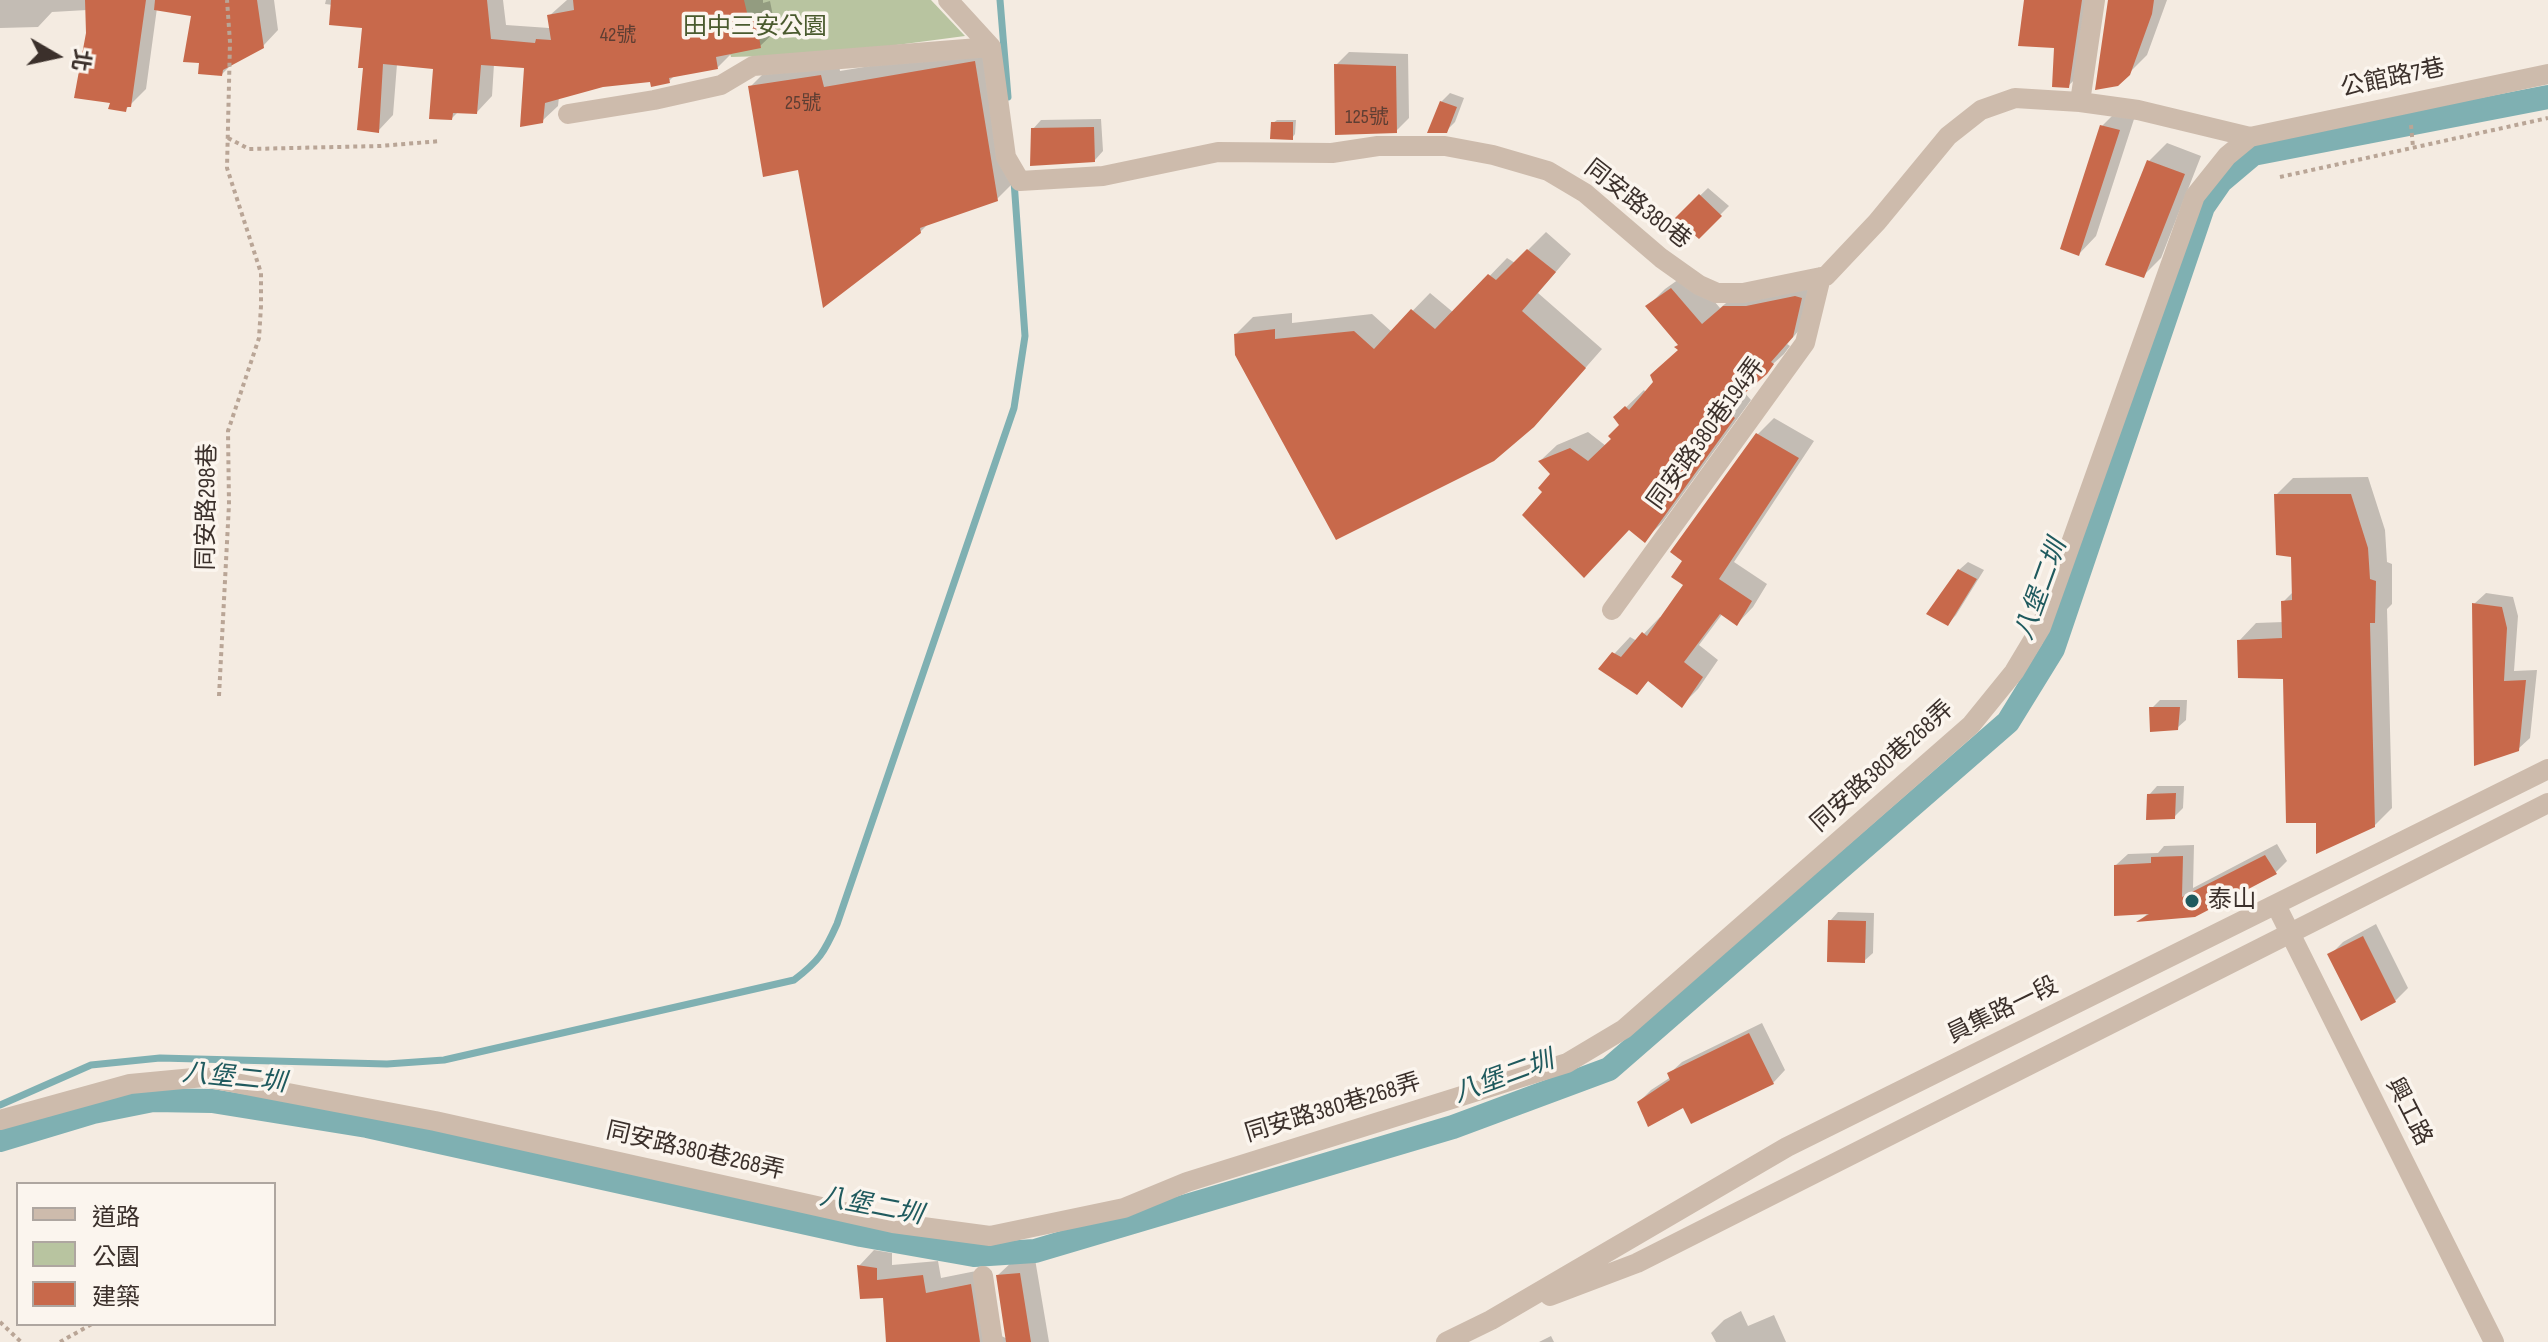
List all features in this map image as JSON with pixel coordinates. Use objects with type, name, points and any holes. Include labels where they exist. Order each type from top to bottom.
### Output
[{"type":"street","points":[[948,0],[991,47]]},
{"type":"street","points":[[2080,102],[2095,0]]},
{"type":"street","points":[[568,114],[721,85],[753,66],[991,47]]},
{"type":"street","name":"同安路380巷","points":[[991,47],[1006,157],[1020,181],[1103,176],[1218,152],[1332,153],[1378,146],[1445,146],[1493,155],[1548,171],[1585,193],[1661,258],[1699,285],[1717,293],[1743,293],[1821,277]]},
{"type":"street","name":"公館路7巷","points":[[2250,137],[2548,74]]},
{"type":"street","points":[[1821,277],[1826,276],[1877,222],[1948,136],[1981,110],[2015,98],[2138,110],[2250,137]]},
{"type":"street","name":"同安路380巷268弄","points":[[0,1120],[130,1084],[204,1077],[435,1121],[893,1223],[990,1236],[1124,1208],[1187,1182],[1567,1063],[1624,1029],[1971,725],[2014,672],[2041,627],[2195,196],[2227,156],[2250,137]]},
{"type":"street","name":"同安路380巷194弄","points":[[1612,610],[1805,343],[1821,277]]},
{"type":"street","name":"員集路一段","points":[[1446,1342],[1491,1320],[1787,1147],[2548,769]]},
{"type":"street","name":"員集路一段","points":[[1491,1320],[1637,1263],[2548,803]]},
{"type":"street","name":"興工路","points":[[2276,905],[2494,1342]]},
{"type":"street","points":[[983,1276],[993,1342]]},
{"type":"path","name":"同安路298巷","points":[[219,696],[229,504],[228,431],[259,338],[261,306],[261,273],[227,168],[230,42],[227,0]]},
{"type":"path","points":[[2280,177],[2548,118]]},
{"type":"path","points":[[228,138],[249,149],[380,146],[441,141]]},
{"type":"path","points":[[0,1322],[21,1342]]},
{"type":"path","points":[[60,1342],[88,1326]]},
{"type":"green space","name":"田中三安公園","points":[[717,0],[931,0],[965,36],[828,54],[731,57]]},
{"type":"building","points":[[85,0],[146,0],[131,107],[127,107],[126,112],[108,109],[110,103],[74,98],[86,33]]},
{"type":"building","points":[[155,0],[257,0],[264,48],[223,70],[222,76],[198,74],[199,63],[183,62],[191,16],[154,10]]},
{"type":"building","points":[[331,0],[487,0],[491,39],[535,43],[536,39],[551,40],[547,15],[574,10],[573,0],[744,0],[748,17],[755,16],[761,48],[716,57],[718,69],[669,78],[670,83],[651,87],[650,82],[603,87],[545,103],[543,123],[520,127],[524,68],[481,65],[477,114],[453,113],[452,120],[429,119],[433,69],[383,64],[379,133],[357,130],[363,68],[358,68],[362,28],[329,25]]},
{"type":"building","points":[[2024,0],[2082,0],[2069,88],[2052,87],[2054,48],[2018,46]]},
{"type":"building","points":[[2108,0],[2154,0],[2130,75],[2118,86],[2095,90]]},
{"type":"building","points":[[975,61],[998,201],[920,228],[921,233],[823,308],[798,170],[763,177],[748,86],[821,75],[824,87]]},
{"type":"building","points":[[1334,64],[1396,66],[1397,133],[1335,135]]},
{"type":"building","points":[[1440,101],[1457,107],[1447,133],[1427,133]]},
{"type":"building","points":[[1271,122],[1293,122],[1293,140],[1270,139]]},
{"type":"building","points":[[2100,125],[2120,130],[2079,256],[2060,249]]},
{"type":"building","points":[[1094,127],[1095,162],[1030,166],[1031,128]]},
{"type":"building","points":[[2147,160],[2185,174],[2144,278],[2105,265]]},
{"type":"building","points":[[1699,194],[1722,216],[1699,239],[1675,218]]},
{"type":"building","points":[[1527,249],[1556,272],[1522,311],[1586,368],[1534,427],[1494,461],[1336,540],[1235,355],[1234,334],[1275,329],[1275,339],[1354,331],[1374,349],[1411,309],[1435,329],[1488,274],[1496,280]]},
{"type":"building","points":[[1671,288],[1702,324],[1723,306],[1746,306],[1795,296],[1802,298],[1793,337],[1771,362],[1774,364],[1767,374],[1726,409],[1735,418],[1645,543],[1629,530],[1584,578],[1522,515],[1542,492],[1538,488],[1550,474],[1538,461],[1570,448],[1588,461],[1611,439],[1608,436],[1619,425],[1613,417],[1625,406],[1629,410],[1653,382],[1650,375],[1678,350],[1674,347],[1678,345],[1645,306]]},
{"type":"building","points":[[1756,433],[1799,458],[1719,579],[1752,601],[1737,626],[1720,614],[1684,662],[1703,677],[1682,708],[1648,681],[1637,695],[1598,669],[1612,652],[1621,657],[1642,632],[1647,636],[1683,585],[1671,577],[1682,561],[1670,552]]},
{"type":"building","points":[[2274,494],[2351,494],[2368,548],[2370,579],[2376,581],[2375,623],[2370,623],[2375,827],[2316,854],[2316,823],[2286,823],[2283,679],[2238,678],[2237,640],[2282,638],[2281,601],[2292,600],[2291,557],[2276,555]]},
{"type":"building","points":[[1958,569],[1977,579],[1948,626],[1926,614]]},
{"type":"building","points":[[2472,603],[2502,607],[2507,628],[2504,681],[2526,680],[2519,751],[2474,766]]},
{"type":"building","points":[[2149,707],[2180,707],[2178,730],[2150,732]]},
{"type":"building","points":[[2176,793],[2175,819],[2146,820],[2147,794]]},
{"type":"building","points":[[2265,855],[2277,874],[2195,917],[2136,922],[2149,914],[2114,916],[2114,865],[2151,863],[2151,857],[2183,856],[2182,897]]},
{"type":"building","points":[[1828,920],[1866,921],[1865,963],[1827,962]]},
{"type":"building","points":[[2363,936],[2396,1002],[2361,1021],[2327,954]]},
{"type":"building","points":[[1749,1033],[1774,1084],[1691,1124],[1683,1108],[1648,1127],[1637,1102],[1670,1080],[1667,1073]]},
{"type":"building","points":[[857,1265],[877,1268],[877,1280],[923,1275],[926,1293],[971,1284],[980,1342],[886,1342],[883,1298],[860,1299]]},
{"type":"building","points":[[1020,1273],[1031,1342],[1006,1342],[996,1275]]},
{"type":"waterway","points":[[1000,0],[1008,97]]},
{"type":"waterway","name":"八堡二圳","points":[[0,1140],[93,1112],[153,1100],[212,1101],[367,1126],[861,1235],[974,1255],[1035,1251],[1453,1127],[1609,1069],[2008,722],[2053,649],[2203,207],[2221,181],[2253,154],[2548,97]]},
{"type":"waterway","points":[[0,1105],[91,1065],[160,1058],[387,1064],[444,1060],[794,980],[815,962],[837,924],[1014,408],[1025,336],[1014,181]]},
{"type":"place","name":"泰山","points":[[2192,901]]}]
